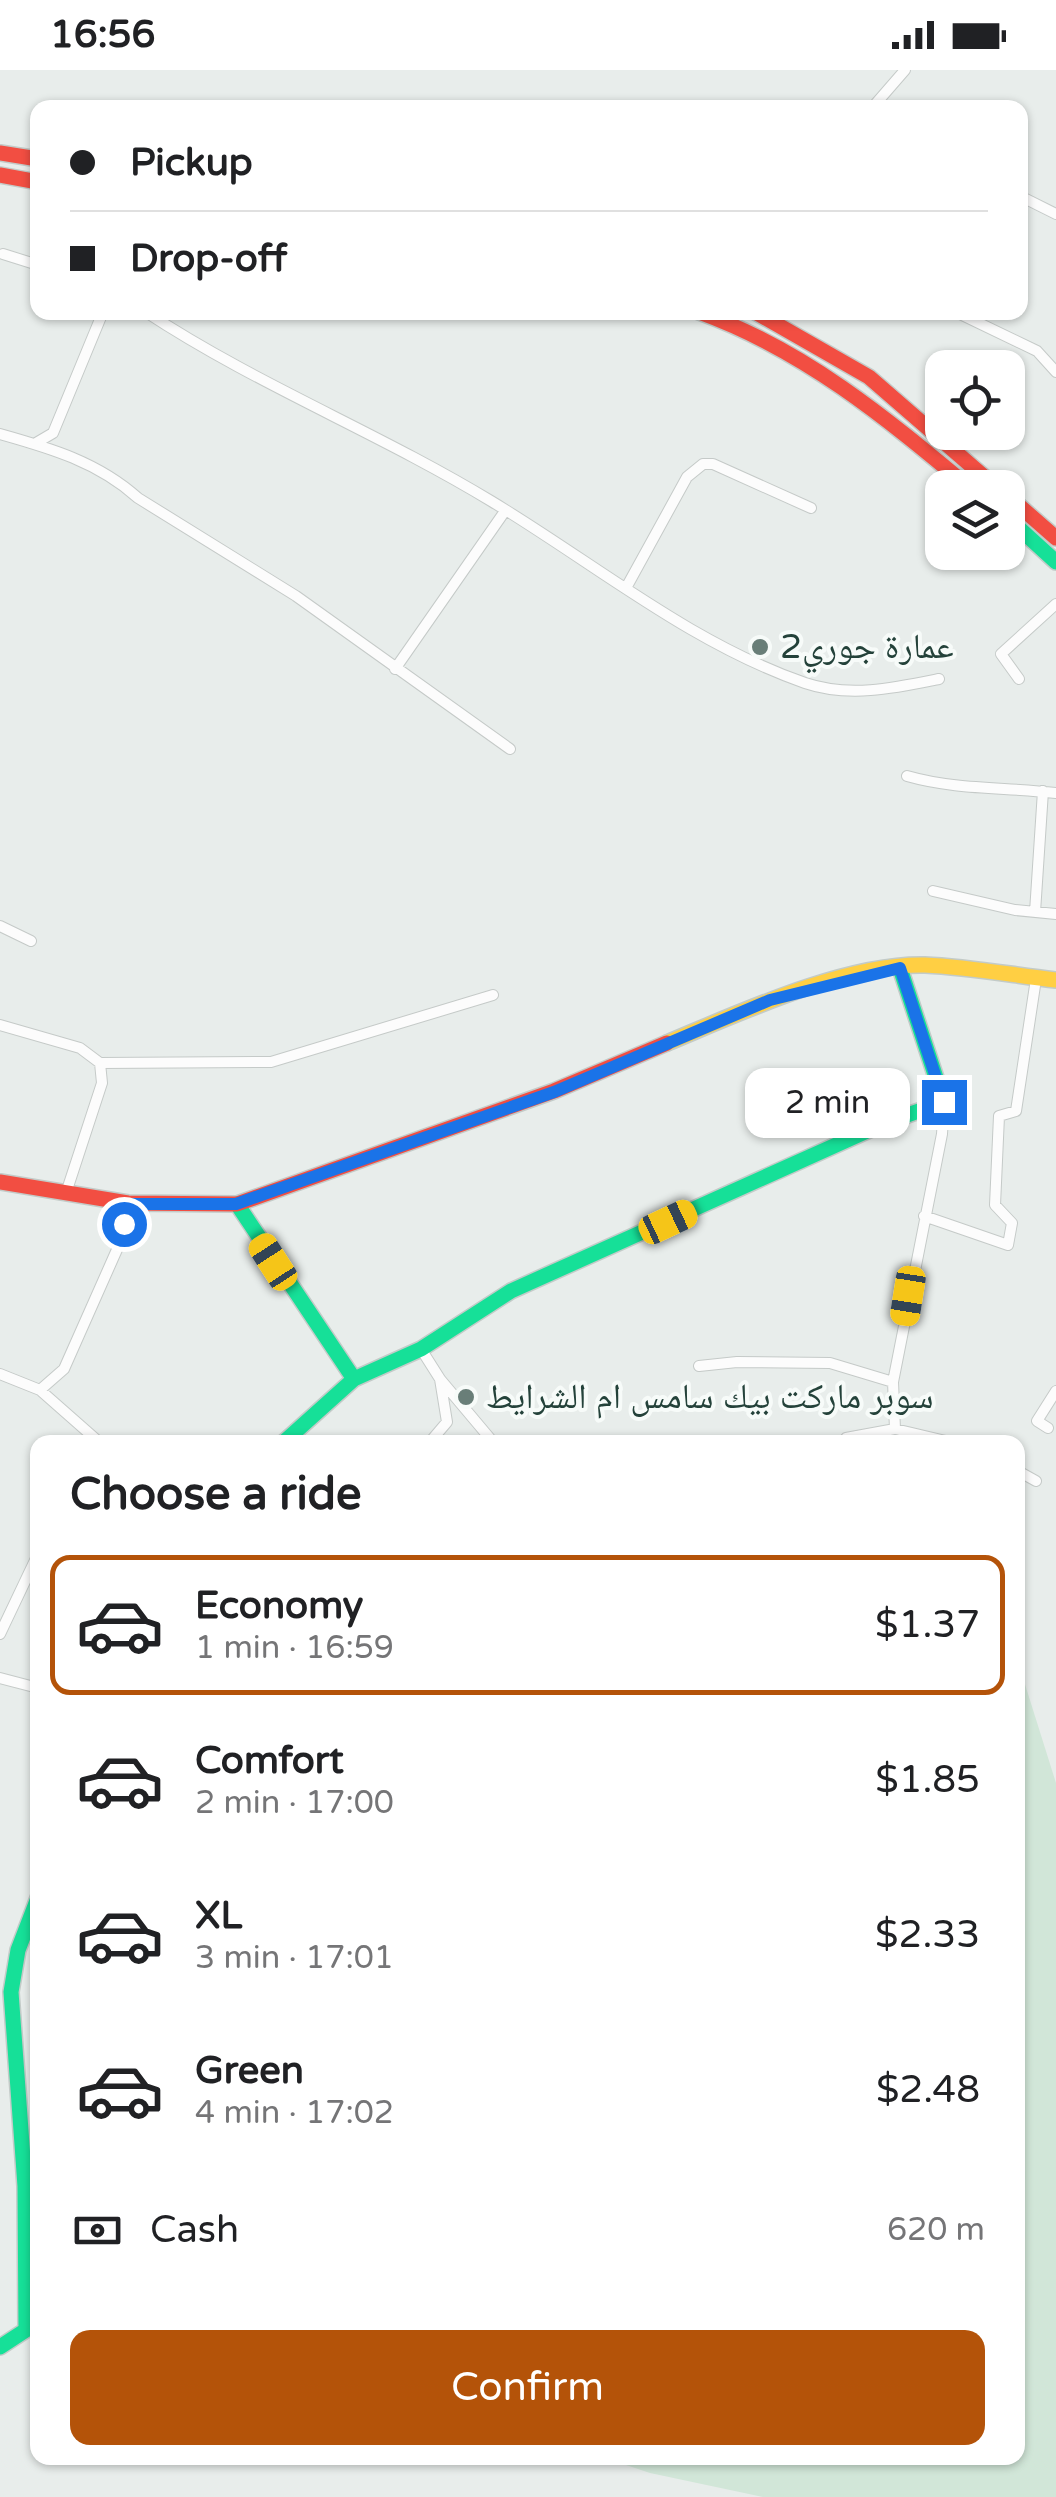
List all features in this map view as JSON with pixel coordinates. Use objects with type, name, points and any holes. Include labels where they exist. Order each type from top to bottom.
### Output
[{"type":"street","points":[[879,100],[906,70]]},
{"type":"street","points":[[0,153],[30,158]]},
{"type":"street","points":[[0,175],[30,181]]},
{"type":"street","points":[[1028,200],[1056,214]]},
{"type":"street","points":[[4,254],[30,262]]},
{"type":"street","points":[[35,443],[53,433],[100,320]]},
{"type":"street","points":[[158,320],[202,349],[296,395],[505,510],[688,628],[804,683],[831,690],[884,690],[939,679]]},
{"type":"street","points":[[720,320],[789,347],[851,391],[948,470]]},
{"type":"street","points":[[769,320],[868,377],[976,470]]},
{"type":"street","points":[[973,320],[1037,351],[1056,372]]},
{"type":"street","points":[[0,434],[35,443],[115,478],[138,498],[296,596],[510,749]]},
{"type":"street","points":[[626,588],[688,477],[703,464],[713,464],[811,508]]},
{"type":"street","points":[[395,668],[505,510]]},
{"type":"street","points":[[1025,511],[1056,538]]},
{"type":"street","points":[[1025,534],[1056,562]]},
{"type":"street","points":[[1019,678],[1001,654],[1056,604]]},
{"type":"street","points":[[907,776],[950,788],[995,786],[1056,793]]},
{"type":"street","points":[[1036,912],[1043,791]]},
{"type":"street","points":[[933,890],[1056,914]]},
{"type":"street","points":[[0,926],[31,941]]},
{"type":"street","points":[[0,1182],[128,1204],[236,1204],[554,1092],[770,1000],[922,965],[1056,980]]},
{"type":"street","points":[[895,1429],[893,1382],[942,1134],[944,1102],[900,968]]},
{"type":"street","points":[[924,1216],[1008,1245],[1012,1223],[995,1206],[995,1144],[999,1116],[1016,1112],[1036,980]]},
{"type":"street","points":[[0,1024],[80,1048],[100,1063],[271,1062],[493,996]]},
{"type":"street","points":[[66,1193],[102,1083],[100,1063]]},
{"type":"street","points":[[292,1435],[354,1378],[421,1348],[511,1291],[885,1124],[944,1102]]},
{"type":"street","points":[[40,1390],[64,1369],[119,1244],[128,1204]]},
{"type":"street","points":[[236,1204],[354,1378]]},
{"type":"street","points":[[421,1348],[440,1378],[487,1435]]},
{"type":"street","points":[[699,1366],[830,1362],[893,1382]]},
{"type":"street","points":[[0,1374],[40,1390],[87,1435]]},
{"type":"street","points":[[436,1435],[447,1422],[440,1378]]},
{"type":"street","points":[[1048,1428],[1037,1421],[1056,1391]]},
{"type":"street","points":[[862,1435],[895,1429],[920,1435]]},
{"type":"street","points":[[1025,1475],[1036,1481]]},
{"type":"street","points":[[0,1634],[30,1571]]},
{"type":"street","points":[[0,1678],[30,1686]]},
{"type":"street","points":[[0,2347],[26,2330],[29,2268],[6,2025],[18,1950],[30,1919]]},
{"type":"green space","points":[[1025,1684],[1056,1783],[1056,2497],[763,2497],[626,2465],[1025,2465]]},
{"type":"traffic: fast","points":[[1025,534],[1056,562]]},
{"type":"traffic: fast","points":[[354,1379],[421,1349],[511,1291],[885,1123],[944,1102],[900,968]]},
{"type":"traffic: fast","points":[[237,1204],[354,1379],[292,1435]]},
{"type":"traffic: fast","points":[[0,2347],[26,2330],[25,2186],[11,1992],[18,1950],[30,1919]]},
{"type":"traffic: slow","points":[[667,1043],[793,992],[861,972],[925,965],[1056,980]]},
{"type":"traffic: jam","points":[[0,153],[30,158]]},
{"type":"traffic: jam","points":[[0,175],[30,181]]},
{"type":"traffic: jam","points":[[718,320],[774,346],[842,388],[948,470]]},
{"type":"traffic: jam","points":[[769,320],[869,377],[976,470]]},
{"type":"traffic: jam","points":[[1025,511],[1056,538]]},
{"type":"traffic: jam","points":[[0,1182],[128,1203],[237,1204],[554,1091],[667,1043]]},
{"type":"place","name":"عمارة جوري2","points":[[760,647]]},
{"type":"place","name":"سوبر ماركت بيك سامس ام الشرايط","points":[[466,1397]]},
{"type":"route","points":[[124,1224],[128,1204],[236,1204],[350,1167],[432,1132],[554,1092],[770,1000],[870,972],[900,968],[944,1102]]}]
